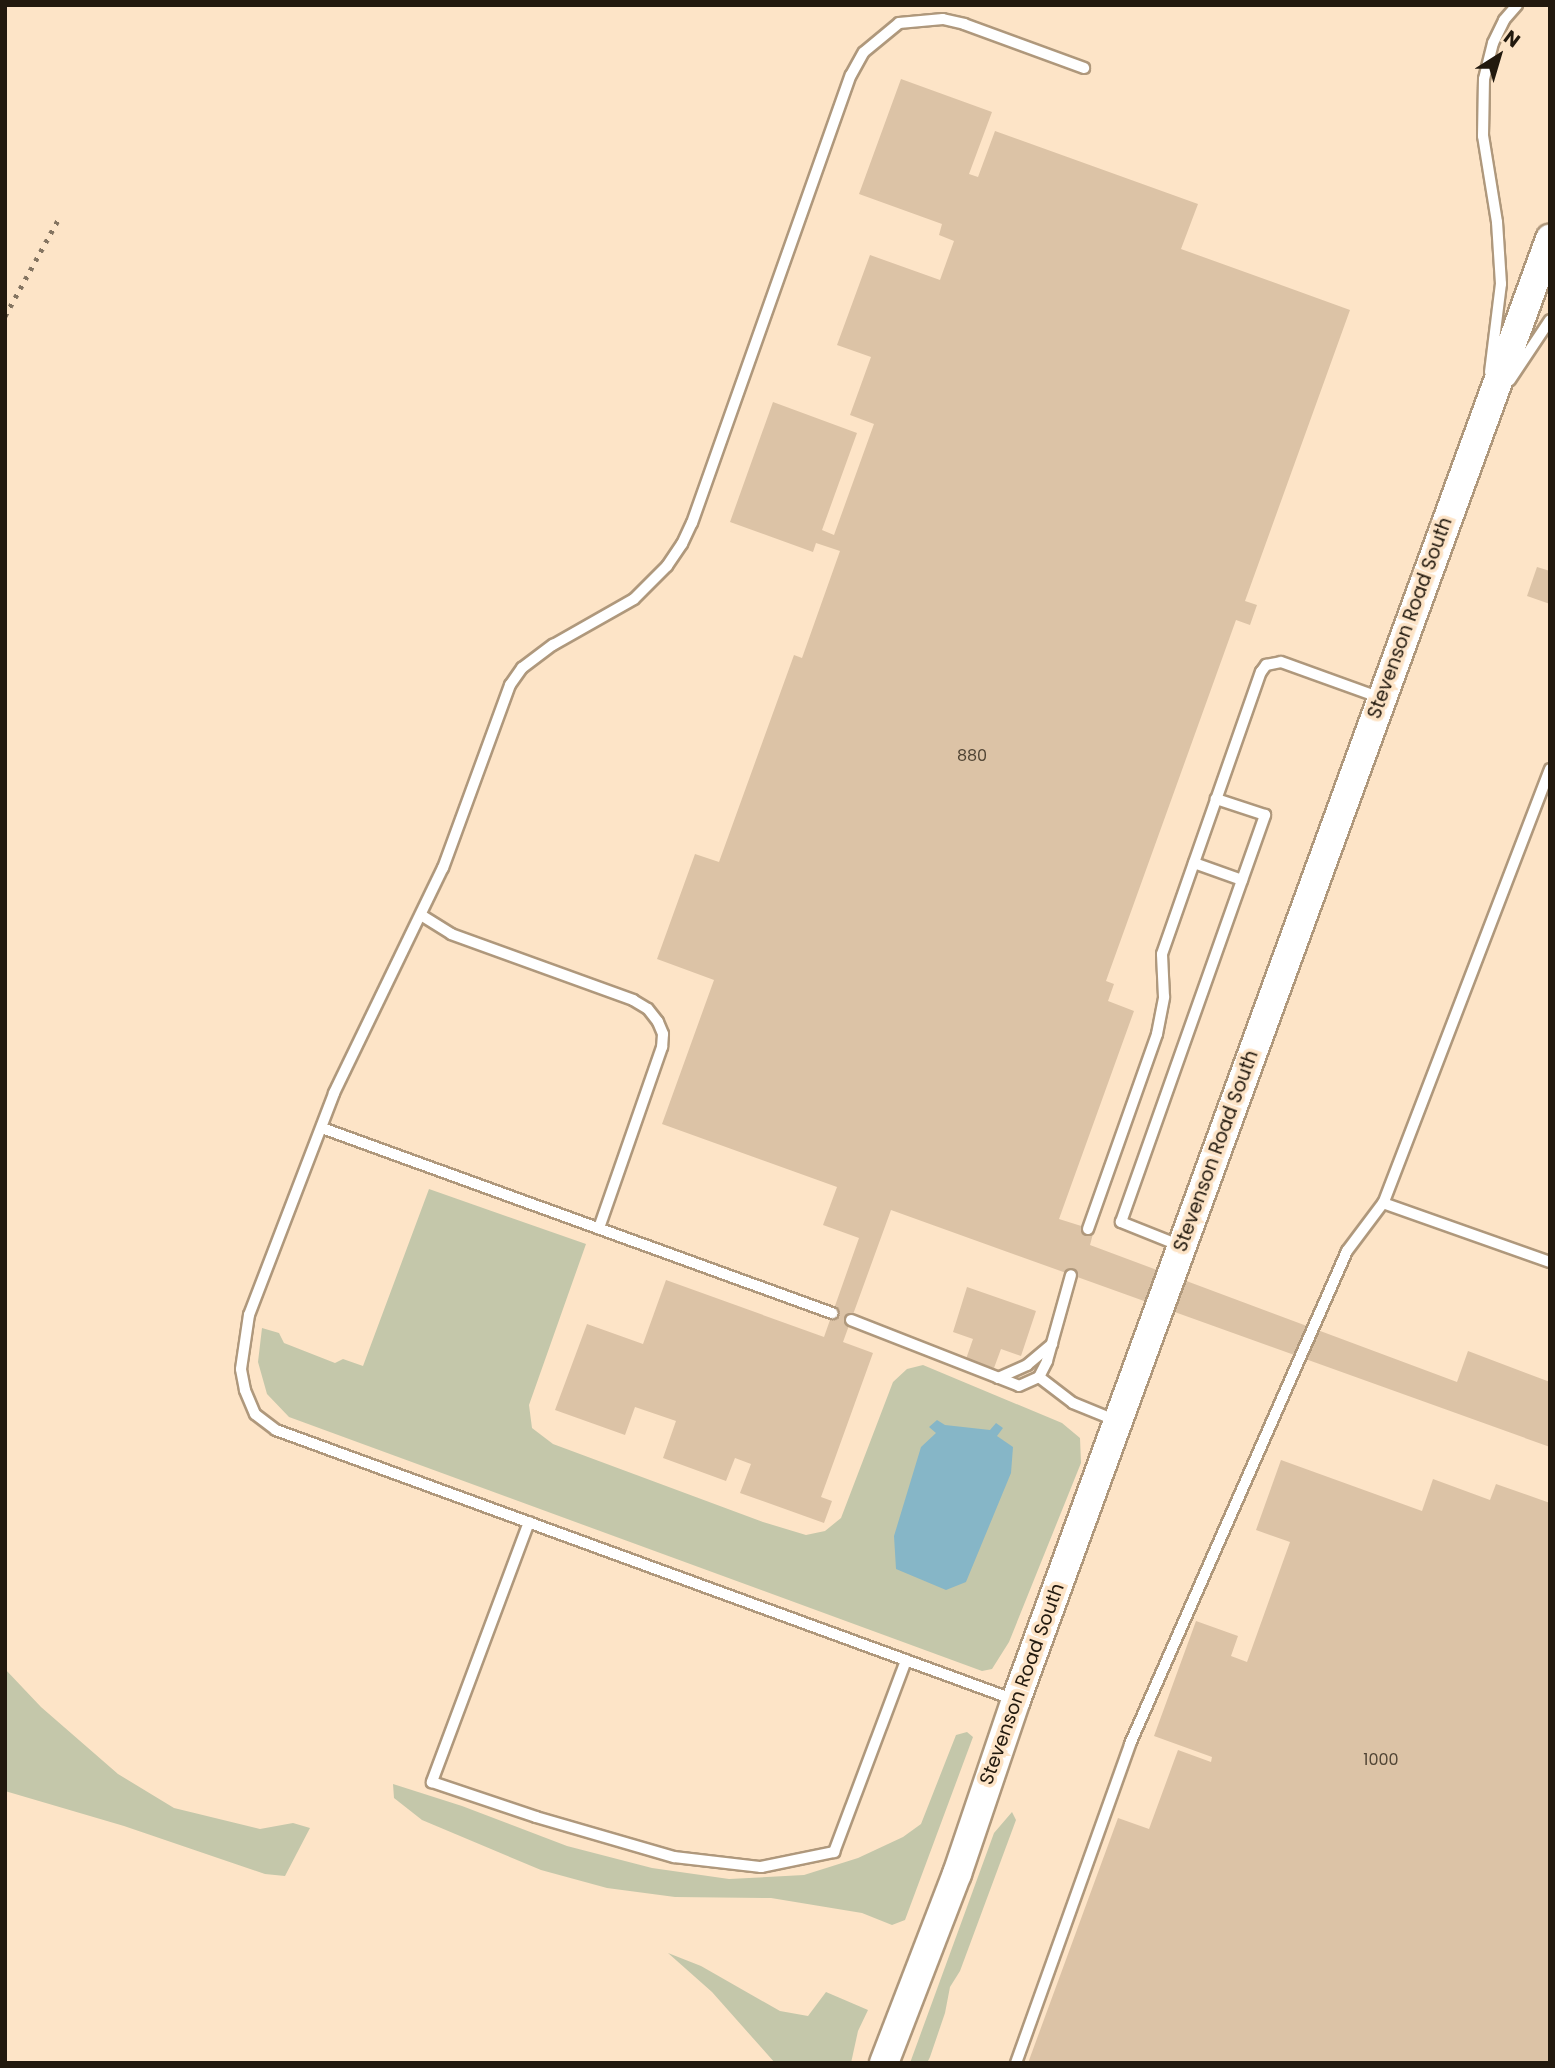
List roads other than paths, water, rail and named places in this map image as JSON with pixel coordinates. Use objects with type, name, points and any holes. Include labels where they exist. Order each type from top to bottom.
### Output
[{"type":"main road","name":"Stevenson Road South","points":[[884,2063],[957,1874],[1016,1700],[1550,239]]},
{"type":"lane","points":[[1483,421],[1501,284],[1497,222],[1483,136],[1484,79],[1493,43],[1504,20],[1517,5]]},
{"type":"lane","points":[[1016,1700],[276,1430],[255,1414],[245,1390],[241,1369],[249,1315],[321,1128],[358,1039],[443,868],[510,685],[522,667],[553,645],[634,599],[667,566],[682,544],[692,523],[846,88],[864,52],[899,23],[943,19],[964,24],[1084,68]]},
{"type":"lane","points":[[1483,421],[1550,320]]},
{"type":"lane","points":[[1088,1229],[1157,1034],[1164,997],[1162,954],[1257,680],[1266,666],[1281,662],[1381,699]]},
{"type":"lane","points":[[1016,2063],[1130,1744],[1347,1251],[1383,1203],[1550,769]]},
{"type":"lane","points":[[1181,1247],[1121,1222],[1265,815],[1216,799]]},
{"type":"lane","points":[[1194,863],[1242,880]]},
{"type":"lane","points":[[421,915],[451,934],[633,1000],[648,1009],[658,1022],[663,1034],[662,1047],[599,1228]]},
{"type":"lane","points":[[321,1128],[832,1313]]},
{"type":"lane","points":[[1383,1203],[1550,1262]]},
{"type":"lane","points":[[851,1320],[1019,1386],[1039,1377],[1052,1344],[1071,1275]]},
{"type":"lane","points":[[997,1378],[1027,1365],[1052,1344]]},
{"type":"lane","points":[[1039,1377],[1073,1404],[1118,1421]]},
{"type":"lane","points":[[529,1522],[432,1782],[536,1817],[674,1857],[761,1867],[834,1852],[906,1660]]},
{"type":"water","points":[[937,1420],[945,1425],[990,1430],[996,1423],[1003,1428],[997,1436],[1013,1447],[1011,1473],[966,1582],[946,1590],[896,1569],[894,1536],[921,1447],[936,1433],[929,1427]]},
{"type":"railway","points":[[5,316],[59,218]]}]
